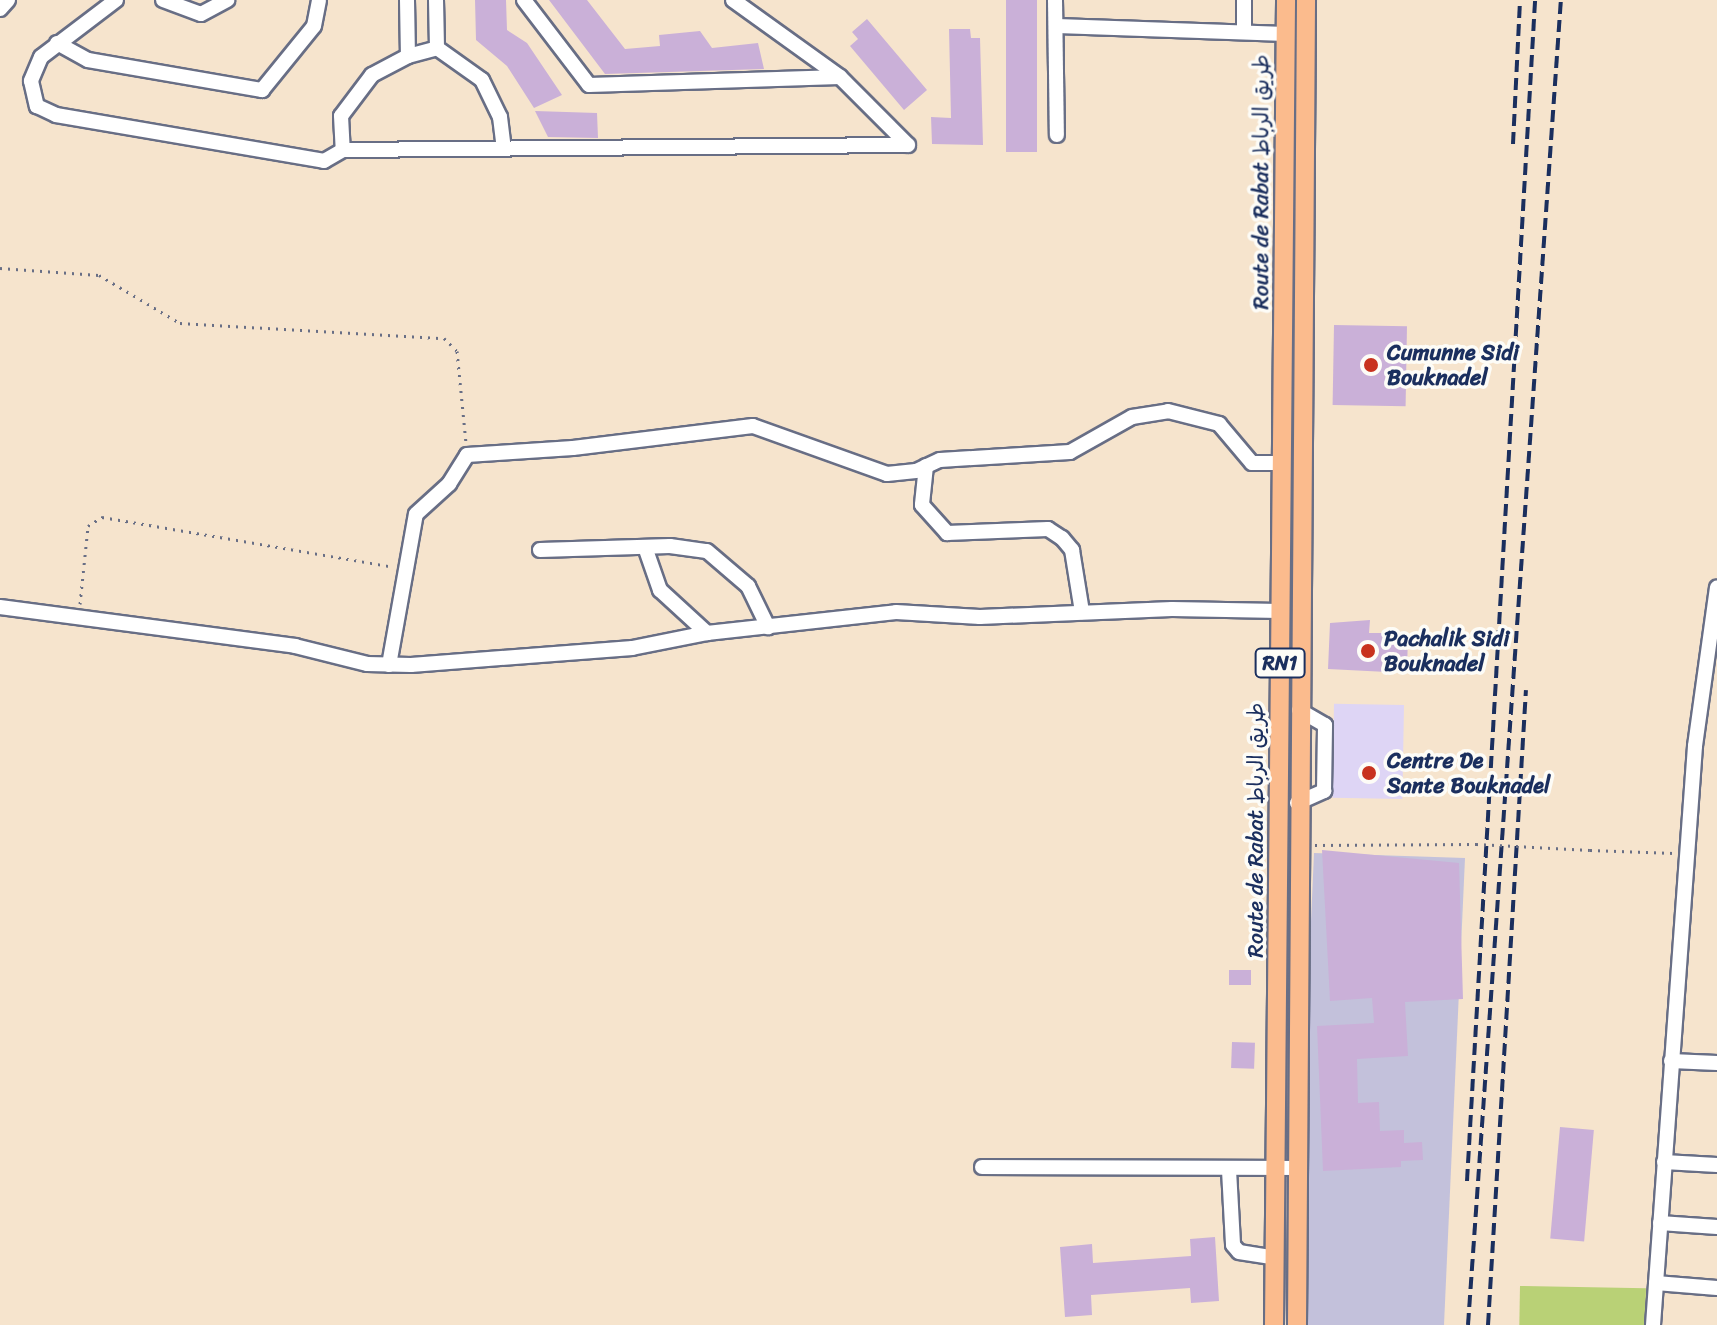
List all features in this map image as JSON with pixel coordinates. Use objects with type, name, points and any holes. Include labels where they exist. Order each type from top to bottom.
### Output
[{"type":"main road","name":"Route de Rabat طريق الرباط","points":[[1286,0],[1280,611],[1288,803],[1288,1005],[1297,1168],[1297,1325]]},
{"type":"main road","name":"Route de Rabat طريق الرباط","points":[[1274,1325],[1277,1169],[1297,846],[1288,803],[1299,710],[1306,0]]},
{"type":"main road","points":[[1281,497],[1301,498]]},
{"type":"street","points":[[0,9],[8,0]]},
{"type":"street","points":[[116,0],[41,57],[31,81],[32,101],[56,115],[326,161],[343,150],[908,145],[840,77],[733,0]]},
{"type":"street","points":[[163,0],[201,14],[227,0]]},
{"type":"street","points":[[57,43],[88,60],[262,90],[314,26],[319,0]]},
{"type":"street","points":[[407,0],[408,56]]},
{"type":"street","points":[[436,0],[437,48]]},
{"type":"street","points":[[524,0],[589,85],[840,77]]},
{"type":"street","points":[[1055,0],[1057,135]]},
{"type":"street","points":[[1244,0],[1244,32]]},
{"type":"street","points":[[1057,26],[1286,34]]},
{"type":"street","points":[[343,150],[341,116],[372,75],[408,56],[437,48]]},
{"type":"street","points":[[437,48],[482,80],[500,117],[504,149]]},
{"type":"street","points":[[389,665],[410,569],[416,514],[456,476],[467,455],[573,448],[753,426],[875,472],[926,466],[940,460],[1070,452],[1132,417],[1168,411],[1219,424],[1252,463],[1283,463]]},
{"type":"street","points":[[926,466],[922,505],[947,533],[1048,529],[1062,538],[1072,550],[1082,612]]},
{"type":"street","points":[[645,547],[660,590],[707,633]]},
{"type":"street","points":[[540,550],[689,547],[723,561],[748,586],[768,627]]},
{"type":"street","points":[[1653,1325],[1686,853],[1705,674],[1713,643],[1717,588]]},
{"type":"street","points":[[0,607],[295,646],[389,665],[632,648],[707,633],[896,612],[980,617],[1082,612],[1280,611]]},
{"type":"street","points":[[1705,674],[1717,687]]},
{"type":"street","points":[[1288,803],[1324,791],[1325,725],[1299,710]]},
{"type":"street","points":[[1671,1061],[1717,1063]]},
{"type":"street","points":[[1664,1162],[1717,1165]]},
{"type":"street","points":[[982,1167],[1297,1168]]},
{"type":"street","points":[[1229,1170],[1233,1245],[1239,1252],[1275,1258]]},
{"type":"street","points":[[1660,1223],[1717,1227]]},
{"type":"street","points":[[1656,1283],[1717,1288]]},
{"type":"path","points":[[0,268],[99,275],[180,323],[444,338],[457,351],[467,455]]},
{"type":"path","points":[[79,617],[88,526],[102,517],[410,569]]},
{"type":"path","points":[[1297,846],[1476,844],[1686,853]]},
{"type":"shaded area","name":"Centre De Sante Bouknadel","points":[[1334,704],[1404,705],[1402,799],[1332,798]]},
{"type":"shaded area","points":[[1314,853],[1465,858],[1444,1325],[1308,1325],[1308,989]]},
{"type":"green space","points":[[1520,1286],[1646,1288],[1645,1325],[1519,1325]]},
{"type":"building","points":[[475,0],[506,0],[507,30],[527,43],[562,95],[534,108],[507,66],[476,40]]},
{"type":"building","points":[[549,0],[587,0],[625,49],[660,46],[659,35],[700,31],[712,48],[758,43],[764,69],[605,74]]},
{"type":"building","points":[[1006,0],[1037,0],[1037,152],[1006,152]]},
{"type":"building","points":[[867,19],[927,90],[904,110],[850,46],[858,39],[852,32]]},
{"type":"building","points":[[949,29],[970,29],[971,38],[980,38],[983,145],[932,144],[931,117],[951,118]]},
{"type":"building","points":[[535,111],[597,113],[598,138],[548,137]]},
{"type":"building","name":"Cumunne Sidi Bouknadel","points":[[1334,325],[1407,326],[1406,406],[1333,405]]},
{"type":"building","name":"Pachalik Sidi Bouknadel","points":[[1370,620],[1369,633],[1408,633],[1407,673],[1328,669],[1330,623]]},
{"type":"building","points":[[1322,850],[1459,863],[1463,999],[1405,1002],[1408,1056],[1357,1059],[1358,1103],[1379,1102],[1380,1131],[1404,1130],[1404,1143],[1422,1142],[1423,1160],[1401,1161],[1401,1167],[1323,1171],[1317,1026],[1374,1023],[1372,998],[1330,1001]]},
{"type":"building","points":[[1229,970],[1251,970],[1251,985],[1229,985]]},
{"type":"building","points":[[1232,1042],[1255,1043],[1254,1069],[1231,1068]]},
{"type":"building","points":[[1560,1127],[1594,1130],[1584,1242],[1550,1239]]},
{"type":"building","points":[[1215,1237],[1219,1301],[1191,1303],[1190,1288],[1091,1295],[1092,1315],[1065,1317],[1060,1247],[1092,1244],[1093,1263],[1191,1256],[1190,1239]]},
{"type":"railway","points":[[1513,144],[1520,0]]},
{"type":"railway","points":[[1467,1181],[1535,0]]},
{"type":"railway","points":[[1468,1325],[1561,0]]},
{"type":"railway","points":[[1488,1325],[1526,690]]},
{"type":"place","name":"Cumunne Sidi Bouknadel","points":[[1371,365]]},
{"type":"place","name":"Pachalik Sidi Bouknadel","points":[[1368,651]]},
{"type":"place","name":"Centre De Sante Bouknadel","points":[[1369,773]]}]
